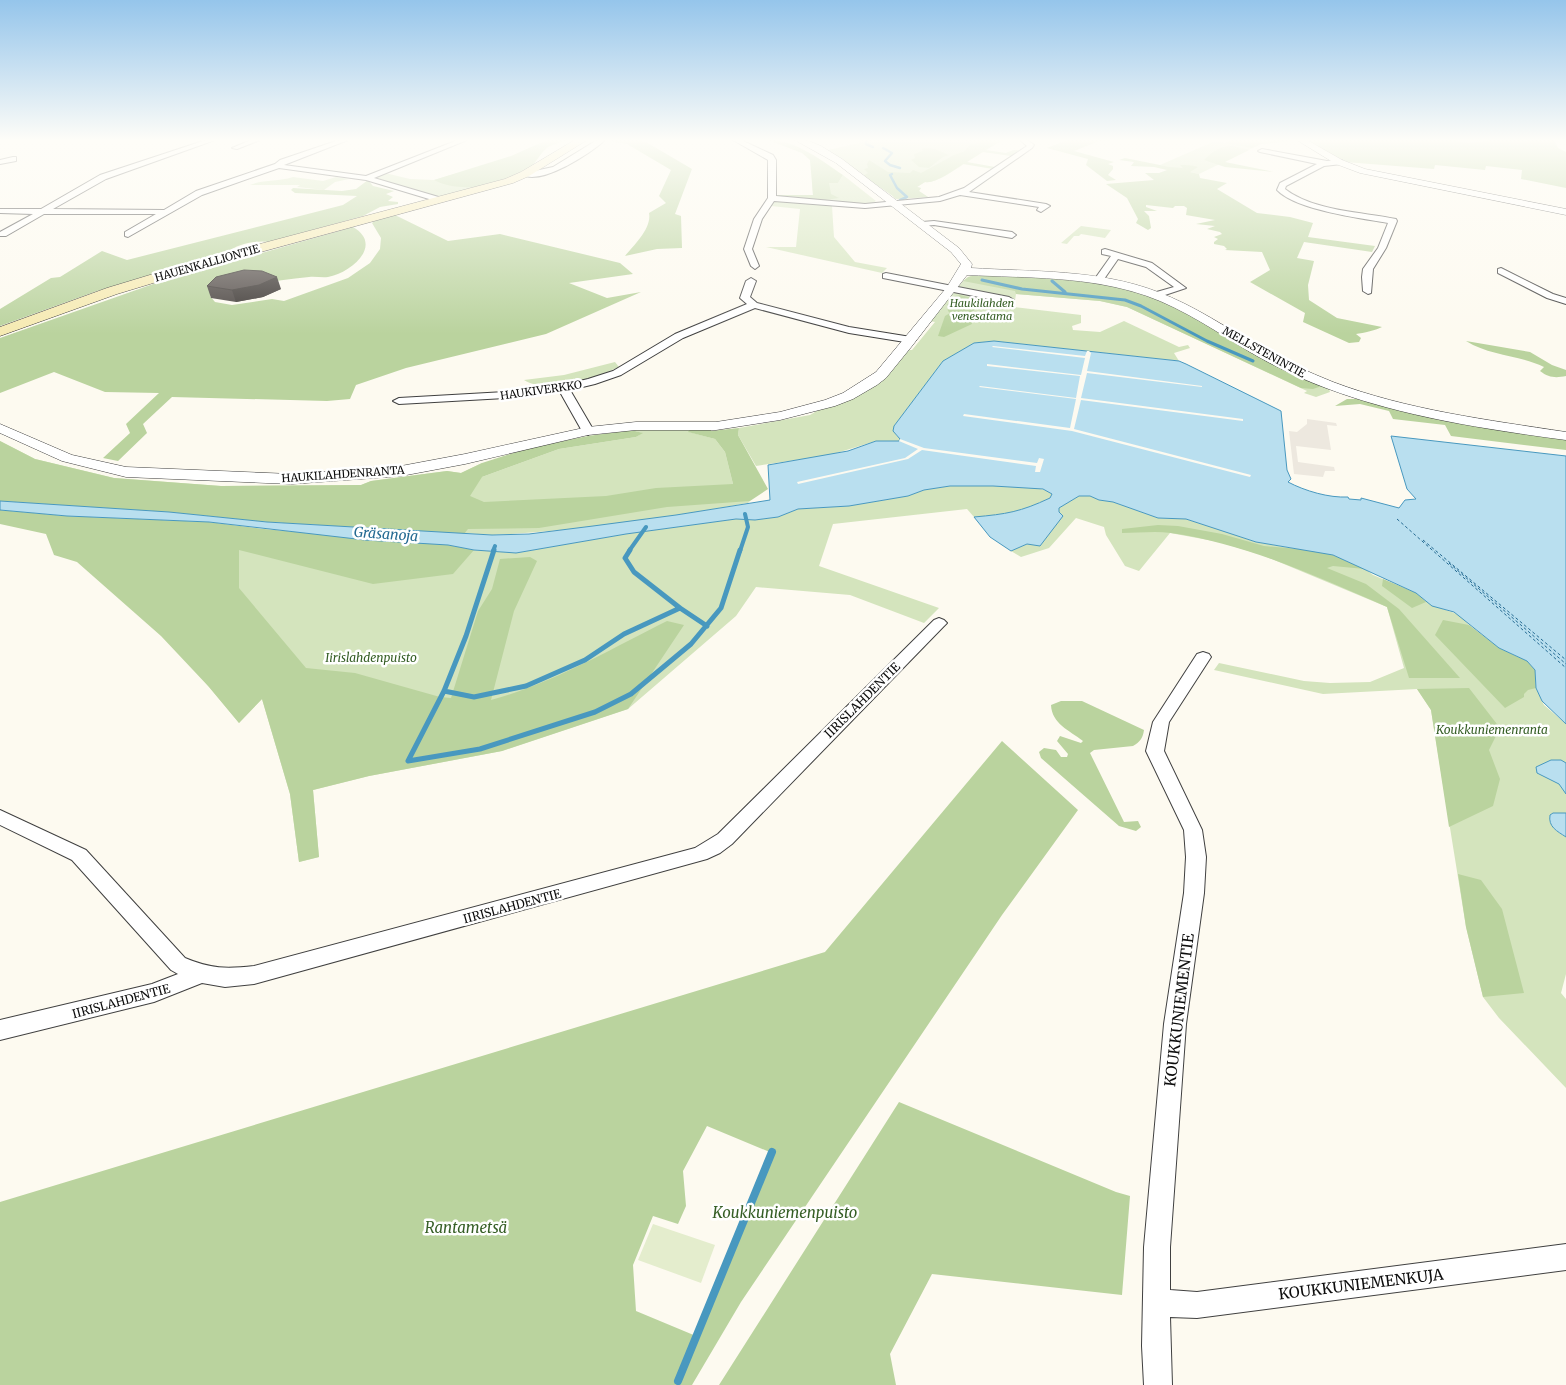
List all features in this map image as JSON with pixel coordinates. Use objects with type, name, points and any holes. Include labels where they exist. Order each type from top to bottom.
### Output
[{"type":"main road","name":"HAUENKALLIONTIE","points":[[0,332],[104,294],[192,267],[422,205]]},
{"type":"street","points":[[3,234],[55,205]]},
{"type":"street","points":[[128,234],[178,205]]},
{"type":"street","points":[[755,266],[748,249],[758,219],[768,205]]},
{"type":"street","points":[[853,205],[871,205]]},
{"type":"street","points":[[895,205],[922,224],[965,261],[964,271]]},
{"type":"street","points":[[1037,205],[1046,206],[1041,210]]},
{"type":"street","points":[[1317,205],[1393,221],[1381,251],[1367,268],[1366,282],[1368,291]]},
{"type":"street","points":[[1529,205],[1566,212]]},
{"type":"street","points":[[0,211],[164,212]]},
{"type":"street","points":[[922,224],[934,223],[1012,235]]},
{"type":"street","points":[[1105,252],[1149,265],[1181,288],[1156,295]]},
{"type":"street","points":[[1099,280],[1116,255]]},
{"type":"street","name":"MELLSTENINTIE","points":[[964,271],[1099,280],[1156,295],[1177,304],[1285,366],[1337,388],[1373,400],[1426,413],[1566,436]]},
{"type":"street","name":"HAUKILAHDENRANTA","points":[[0,428],[67,458],[126,472],[291,479],[401,471],[465,459],[588,430],[636,426],[716,426],[780,416],[848,396],[881,375],[911,340],[964,271]]},
{"type":"street","points":[[1501,271],[1550,296],[1566,301]]},
{"type":"street","points":[[886,276],[1009,300]]},
{"type":"street","points":[[751,281],[745,298],[754,305],[849,330],[911,340]]},
{"type":"street","name":"HAUKIVERKKO","points":[[399,401],[470,399],[564,388],[606,378],[679,336],[754,305]]},
{"type":"street","points":[[564,388],[588,430]]},
{"type":"street","name":"IIRISLAHDENTIE","points":[[0,1030],[154,993],[200,974],[225,978],[254,975],[655,867],[707,851],[725,839],[939,623]]},
{"type":"street","name":"KOUKKUNIEMENTIE","points":[[1158,1385],[1157,1247],[1175,1024],[1194,893],[1196,857],[1193,830],[1155,751],[1161,722],[1203,657]]},
{"type":"street","points":[[0,817],[80,855],[178,964],[200,974]]},
{"type":"street","name":"KOUKKUNIEMENKUJA","points":[[1156,1304],[1197,1305],[1566,1257]]},
{"type":"green space","points":[[343,205],[394,205],[380,207],[363,216],[269,242],[247,243],[228,252],[97,291],[0,326],[0,309],[51,278],[60,277],[102,251],[127,260]]},
{"type":"green space","points":[[663,205],[679,205],[675,214],[681,216],[682,248],[657,249],[625,256],[648,225],[649,213]]},
{"type":"green space","points":[[833,205],[834,237],[855,262],[887,268],[882,273],[766,247],[796,247],[800,209],[771,206]]},
{"type":"green space","points":[[1130,205],[1243,205],[1257,213],[1290,217],[1313,223],[1308,237],[1375,246],[1372,252],[1304,242],[1297,258],[1314,261],[1308,285],[1309,300],[1337,318],[1382,327],[1356,334],[1361,338],[1359,342],[1349,343],[1303,322],[1305,313],[1250,282],[1270,270],[1262,252],[1225,250],[1227,249],[1224,246],[1214,244],[1218,239],[1214,237],[1222,234],[1207,229],[1215,226],[1196,224],[1215,220],[1186,215],[1187,208],[1184,206],[1175,206],[1173,208],[1146,205],[1146,207],[1157,211],[1144,211],[1149,216],[1151,228],[1148,230],[1136,223],[1138,219]]},
{"type":"green space","points":[[395,215],[448,241],[500,234],[620,263],[633,274],[569,283],[607,298],[641,292],[546,334],[406,368],[356,385],[350,399],[327,401],[172,397],[143,424],[147,433],[118,461],[103,458],[130,433],[126,424],[159,393],[105,392],[54,372],[0,393],[0,338],[156,283],[353,227],[362,234],[365,250],[361,257],[346,270],[337,274],[214,291],[210,296],[215,302],[232,305],[272,299],[284,301],[348,278],[370,263],[380,249],[381,238],[372,223]]},
{"type":"green space","points":[[1081,226],[1111,230],[1105,238],[1081,234],[1074,236],[1067,244],[1061,243]]},
{"type":"green space","name":"Haukilahden venesatama","points":[[972,275],[1080,279],[1329,389],[1330,392],[1316,397],[1304,393],[1307,391],[1127,307],[1100,301],[1016,294],[1014,307],[1081,315],[1081,323],[1072,326],[1073,330],[1100,332],[1124,321],[1179,347],[1188,345],[1190,348],[1174,353],[1179,361],[994,341],[974,343],[943,361],[894,426],[896,435],[900,439],[899,441],[876,441],[830,455],[756,466],[738,435],[739,428],[810,415],[843,400],[906,350],[912,350],[935,322],[930,321],[963,281]]},
{"type":"green space","points":[[977,275],[1080,279],[1134,290],[1178,308],[1322,386],[1313,389],[1301,388],[1127,307],[1100,301],[1016,294],[1015,291],[963,281],[968,277]]},
{"type":"green space","points":[[960,295],[980,300],[978,307],[966,317],[971,319],[972,324],[944,337],[938,336],[945,316],[950,313],[947,305],[955,296]]},
{"type":"green space","points":[[1466,341],[1530,352],[1552,365],[1566,370],[1566,376],[1550,376],[1540,371],[1544,367],[1485,350]]},
{"type":"green space","points":[[615,362],[619,367],[585,380],[571,383],[546,386],[524,380],[564,375]]},
{"type":"green space","points":[[1347,399],[1358,399],[1566,440],[1566,450],[1451,436],[1445,425],[1393,419],[1389,411],[1360,404],[1335,406]]},
{"type":"green space","points":[[691,428],[689,432],[715,439],[725,452],[733,484],[750,501],[748,503],[620,523],[492,535],[0,501],[0,441],[35,459],[114,478],[221,486],[361,485],[371,481],[447,471],[461,473],[482,463],[482,477],[559,449],[636,437],[642,433],[631,430]]},
{"type":"green space","points":[[691,428],[711,428],[711,431],[739,428],[738,435],[768,489],[750,501],[667,507],[539,528],[468,529],[464,534],[267,522],[169,512],[0,501],[0,441],[35,459],[114,478],[221,486],[361,485],[371,481],[447,471],[461,473],[482,463],[529,448],[588,436],[631,430],[643,433],[636,437],[559,449],[482,477],[470,496],[484,502],[606,496],[656,488],[733,484],[725,452],[715,439],[688,432]]},
{"type":"green space","name":"Iirislahdenpuisto","points":[[950,486],[1035,488],[1046,490],[1052,494],[1050,498],[1030,506],[996,515],[974,517],[967,509],[833,524],[819,566],[939,608],[924,623],[850,595],[756,587],[736,616],[628,709],[502,751],[369,776],[313,790],[319,857],[299,862],[290,794],[262,699],[239,723],[67,516],[448,545],[474,550],[516,553],[626,534],[736,519],[755,520],[778,517],[798,509],[849,506],[908,496],[924,490]]},
{"type":"green space","name":"Koukkuniemenranta","points":[[1079,496],[1090,496],[1099,500],[1113,502],[1158,518],[1186,519],[1256,542],[1302,550],[1365,569],[1373,575],[1416,593],[1440,608],[1460,615],[1469,625],[1499,648],[1536,688],[1544,705],[1566,724],[1566,813],[1561,813],[1554,829],[1566,837],[1566,974],[1561,993],[1566,999],[1566,1088],[1499,1018],[1483,997],[1466,927],[1431,710],[1417,689],[1323,694],[1214,670],[1219,663],[1304,681],[1330,683],[1370,682],[1404,668],[1387,607],[1262,555],[1219,542],[1170,533],[1139,571],[1125,566],[1106,535],[1104,527],[1076,518],[1049,548],[1021,557],[1011,551],[1027,544],[1063,516],[1059,512],[1059,508]]},
{"type":"green space","points":[[0,510],[67,516],[209,522],[264,529],[448,545],[474,550],[453,574],[373,584],[239,550],[239,588],[306,668],[355,673],[440,697],[451,698],[478,611],[492,589],[500,559],[530,557],[537,561],[514,611],[491,700],[536,685],[603,654],[667,621],[684,625],[628,709],[502,751],[369,776],[313,790],[319,857],[299,862],[290,794],[262,699],[239,723],[209,687],[161,636],[77,562],[54,555],[46,534],[0,524]]},
{"type":"green space","points":[[1158,525],[1178,526],[1222,534],[1264,546],[1310,550],[1333,555],[1365,569],[1333,566],[1327,568],[1366,584],[1399,609],[1460,678],[1409,678],[1387,607],[1335,584],[1255,553],[1200,538],[1165,532],[1122,533],[1122,529]]},
{"type":"green space","points":[[1383,579],[1416,593],[1426,602],[1412,608],[1382,586]]},
{"type":"green space","points":[[1443,620],[1469,625],[1499,648],[1527,661],[1535,670],[1536,688],[1528,690],[1524,697],[1505,708],[1435,635]]},
{"type":"green space","points":[[1469,688],[1500,728],[1489,750],[1500,779],[1493,806],[1449,827],[1431,710],[1417,689]]},
{"type":"green space","points":[[1061,701],[1082,701],[1144,730],[1141,740],[1133,746],[1094,750],[1090,753],[1124,822],[1138,821],[1141,827],[1136,831],[1119,826],[1041,758],[1039,752],[1044,748],[1056,750],[1061,757],[1067,757],[1068,754],[1057,741],[1060,736],[1081,743],[1083,741],[1062,726],[1054,717],[1051,705]]},
{"type":"green space","name":"Rantametsä","points":[[1002,741],[1078,810],[1002,915],[741,1302],[692,1385],[0,1385],[0,1202],[825,952]],"holes":[[[707,1126],[772,1153],[696,1336],[636,1311],[633,1265],[653,1216],[678,1224],[686,1206],[683,1171]]]},
{"type":"green space","points":[[1458,874],[1481,880],[1502,909],[1524,993],[1483,997],[1466,927]]},
{"type":"green space","points":[[899,1102],[1116,1192],[1130,1196],[1122,1295],[932,1274],[890,1354],[896,1385],[719,1385]]},
{"type":"green space","points":[[653,1224],[715,1245],[701,1283],[638,1260]]},
{"type":"shaded area","points":[[1307,419],[1336,423],[1337,426],[1327,425],[1331,450],[1296,446],[1298,462],[1334,467],[1335,471],[1325,471],[1323,477],[1294,474],[1289,431],[1297,432],[1307,424]]},
{"type":"water","name":"Gräsanoja","points":[[994,341],[1179,361],[1186,364],[1281,411],[1287,470],[1291,479],[1288,482],[1309,491],[1325,495],[1361,500],[1361,498],[1399,508],[1405,500],[1416,499],[1407,489],[1391,436],[1566,456],[1566,724],[1542,701],[1536,688],[1535,670],[1527,661],[1499,648],[1454,612],[1432,606],[1416,593],[1333,555],[1256,542],[1186,519],[1158,518],[1090,496],[1079,496],[1059,508],[1059,512],[1063,516],[1040,546],[1027,544],[1011,551],[990,537],[974,517],[1013,512],[1050,498],[1052,494],[1043,489],[950,486],[924,490],[908,496],[849,506],[798,509],[778,517],[755,520],[736,519],[626,534],[516,553],[474,550],[448,545],[365,540],[209,522],[67,516],[0,510],[0,501],[169,512],[267,522],[492,535],[529,534],[593,526],[770,500],[768,465],[848,451],[876,441],[899,441],[900,439],[893,431],[894,426],[943,361],[974,343]]},
{"type":"water","points":[[1551,760],[1561,760],[1566,763],[1566,794],[1559,784],[1537,773],[1536,767]]},
{"type":"water","points":[[1553,813],[1566,813],[1566,837],[1556,831],[1550,823],[1550,815]]},
{"type":"pier","points":[[993,346],[1085,356],[1087,351],[1089,351],[1091,353],[1087,371],[1202,386],[1087,373],[1081,398],[1243,419],[1243,421],[1081,400],[1074,429],[1251,475],[1250,477],[1072,431],[963,416],[964,414],[1070,428],[1076,399],[979,387],[1076,398],[1080,376],[987,366],[987,364],[1081,375],[1085,358]]},
{"type":"pier","points":[[900,439],[924,448],[1037,463],[1039,458],[1044,459],[1040,472],[1035,472],[1036,466],[922,450],[908,459],[798,484],[797,482],[905,458],[918,449],[899,441]]},
{"type":"building","points":[[244,270],[262,271],[277,277],[259,285],[232,290],[207,286],[216,277]]},
{"type":"waterway","points":[[982,280],[1022,289],[1125,300],[1141,306],[1207,341],[1253,361]]},
{"type":"waterway","points":[[1052,281],[1065,292]]},
{"type":"waterway","points":[[740,551],[748,527],[745,514]]},
{"type":"waterway","points":[[629,551],[646,527]]},
{"type":"waterway","points":[[493,551],[495,546]]},
{"type":"waterway","points":[[444,691],[466,636],[494,550]]},
{"type":"waterway","points":[[630,550],[625,558],[634,572],[680,608]]},
{"type":"waterway","points":[[706,626],[721,608],[740,550]]},
{"type":"waterway","points":[[444,691],[474,697],[526,686],[585,660],[624,634],[680,608]]},
{"type":"waterway","points":[[680,608],[706,626]]},
{"type":"waterway","points":[[444,691],[408,761],[480,749],[595,712],[631,694],[691,644],[706,626]]},
{"type":"waterway","points":[[678,1381],[772,1152]]},
{"type":"ferry route","points":[[1397,519],[1566,668]]},
{"type":"ferry route","points":[[1423,540],[1566,660]]},
{"type":"ferry route","points":[[1449,563],[1566,664]]},
{"type":"park label","name":"Koukkuniemenpuisto","points":[[785,1212]]}]
